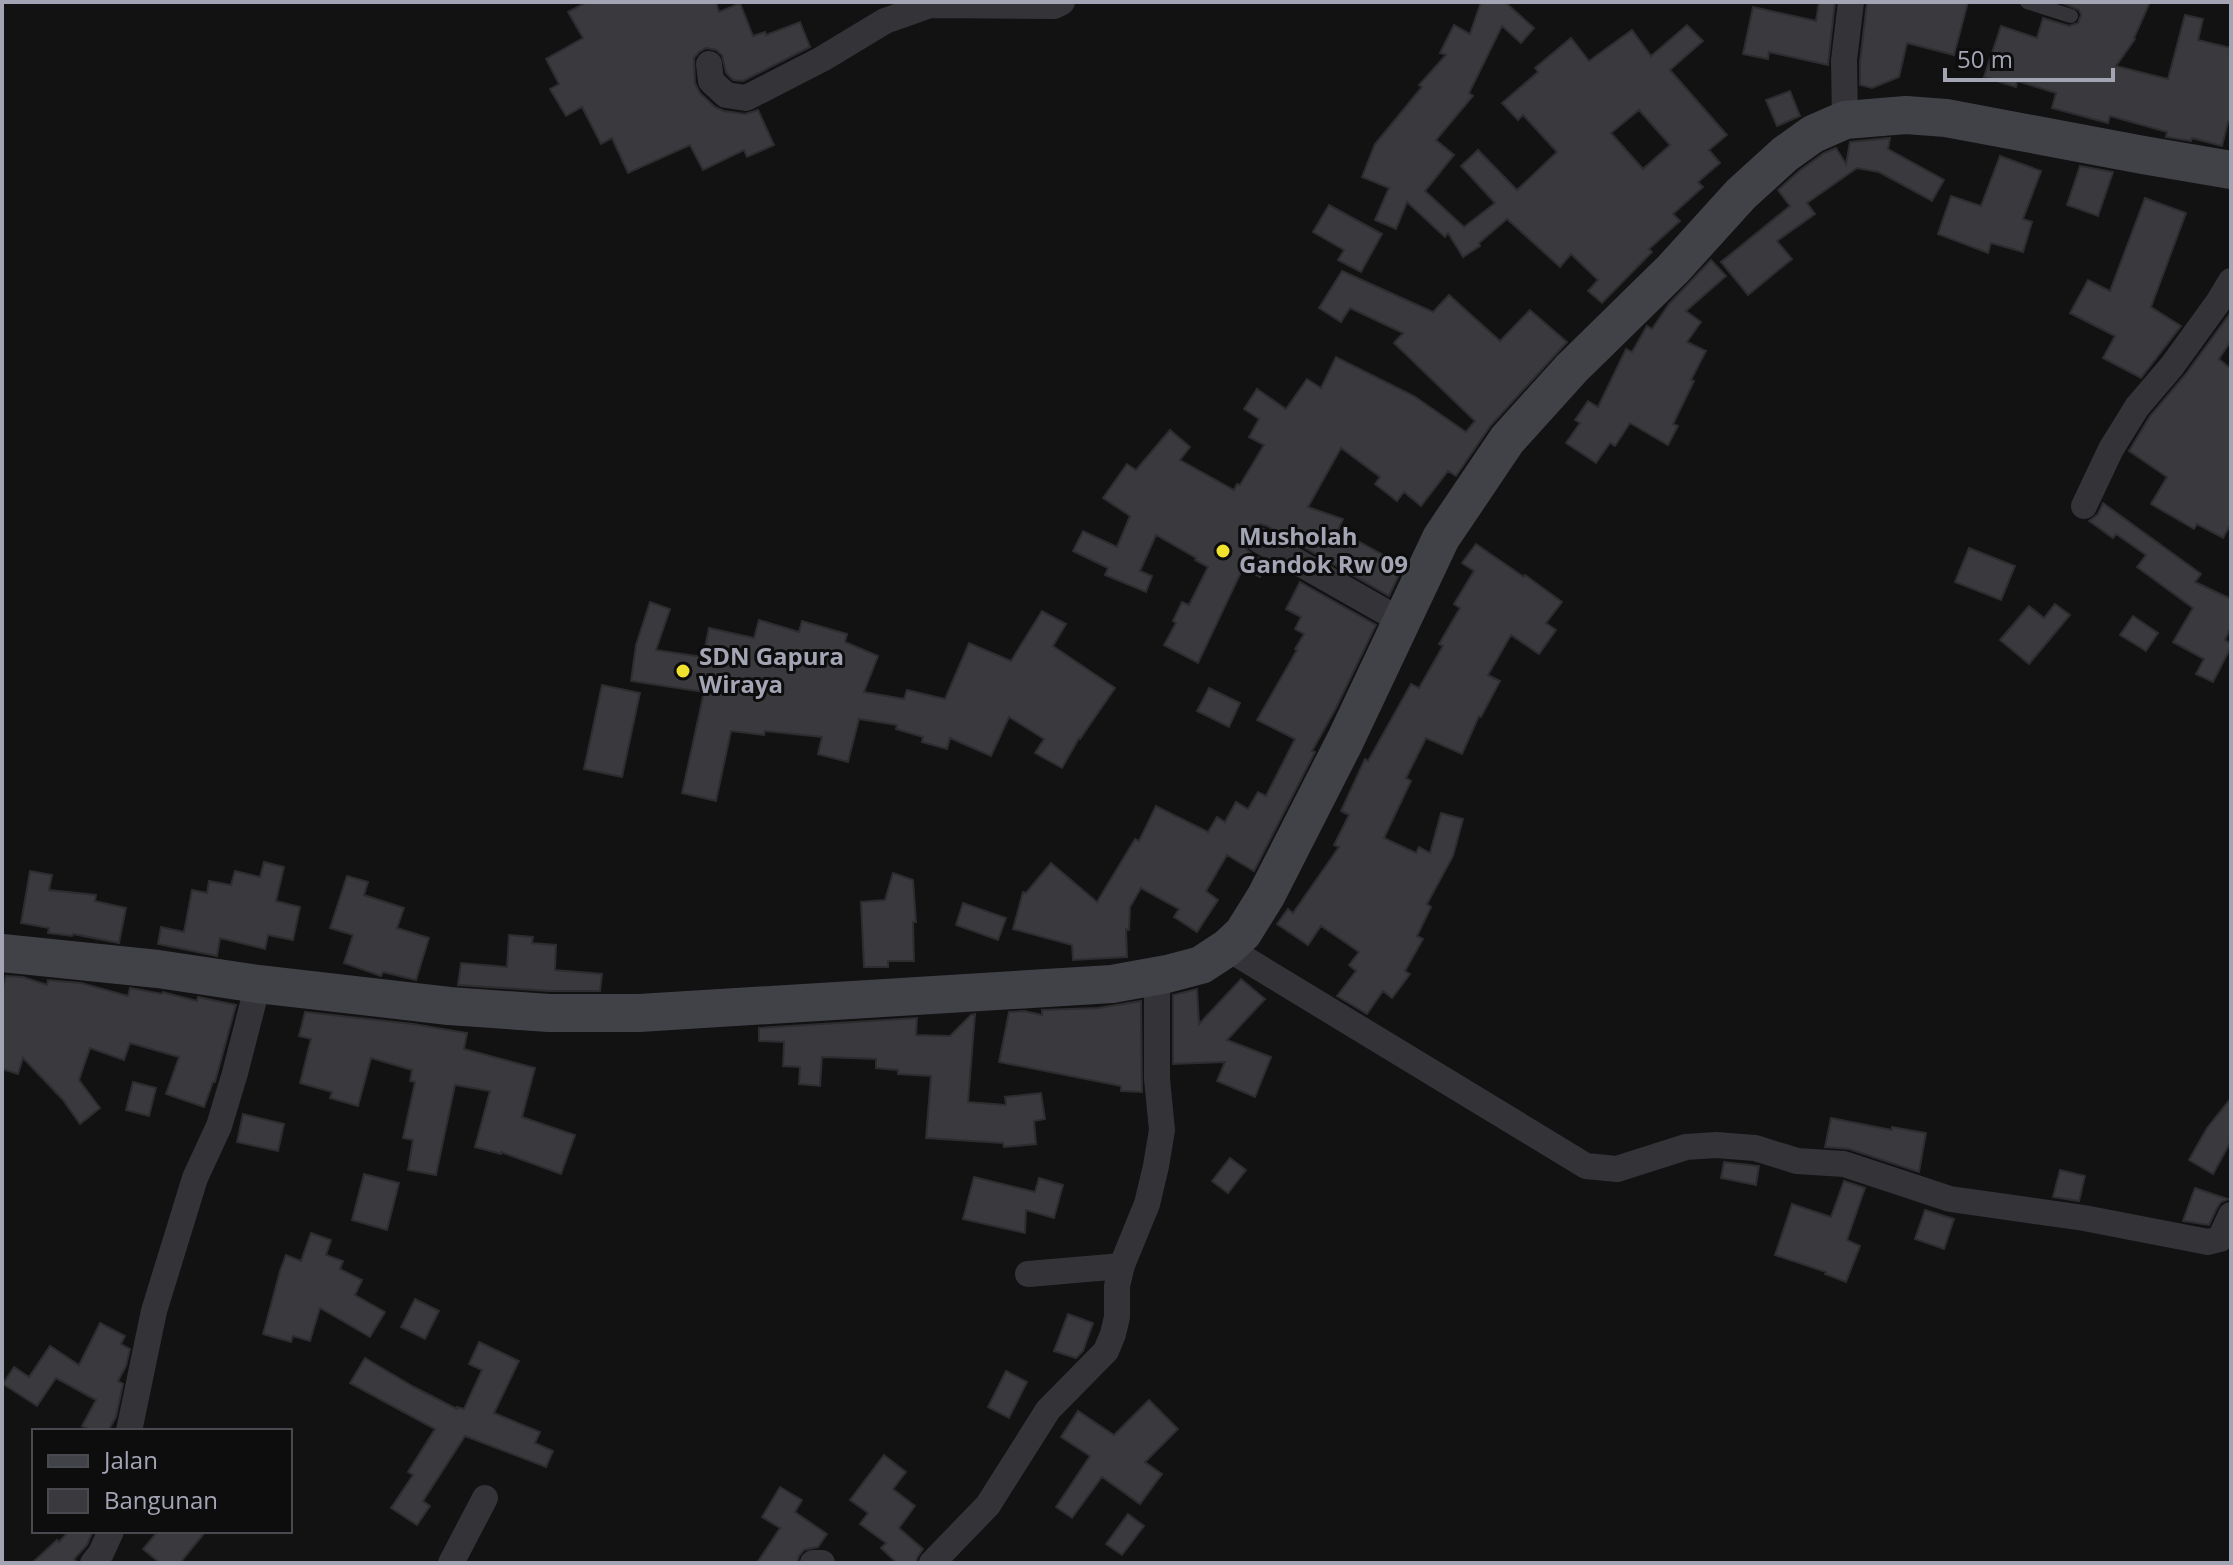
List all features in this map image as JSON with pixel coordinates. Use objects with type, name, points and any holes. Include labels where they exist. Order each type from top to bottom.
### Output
[{"type":"main road","points":[[2,953],[158,969],[449,1006],[549,1013],[639,1013],[1112,984],[1201,965],[1243,933],[1266,896],[1345,741],[1441,538],[1507,440],[1572,368],[1673,269],[1741,194],[1785,154],[1813,134],[1845,120],[1906,115],[1946,118],[2231,170]]},
{"type":"street","points":[[709,64],[711,81],[726,95],[746,98],[822,59],[885,21],[930,5],[1054,6],[1062,2]]},
{"type":"street","points":[[1845,120],[1844,60],[1851,2]]},
{"type":"street","points":[[2084,506],[2111,449],[2137,407],[2172,366],[2231,281]]},
{"type":"street","points":[[1259,540],[1403,622]]},
{"type":"street","points":[[1227,948],[1586,1166],[1617,1169],[1686,1147],[1716,1145],[1755,1148],[1797,1161],[1844,1164],[1950,1199],[2084,1218],[2208,1242],[2220,1239],[2231,1215]]},
{"type":"street","points":[[932,1563],[988,1505],[1048,1410],[1106,1351],[1113,1334],[1117,1317],[1117,1286],[1147,1204],[1162,1130],[1157,1079],[1157,976]]},
{"type":"street","points":[[129,1429],[154,1311],[195,1178],[219,1126],[258,984]]},
{"type":"street","points":[[1028,1274],[1122,1266]]},
{"type":"street","points":[[451,1563],[485,1498]]},
{"type":"street","points":[[93,1563],[110,1533]]},
{"type":"street","points":[[813,1563],[822,1563]]},
{"type":"lane","points":[[2027,2],[2071,16]]},
{"type":"building","points":[[587,2],[716,2],[719,12],[740,3],[753,36],[765,32],[766,35],[800,22],[810,47],[743,81],[733,80],[726,73],[722,55],[716,50],[706,48],[694,58],[695,83],[700,93],[724,111],[745,114],[758,110],[774,145],[747,157],[744,150],[703,170],[690,145],[628,173],[612,138],[601,144],[582,107],[566,116],[550,89],[559,84],[546,59],[583,38],[568,12]]},
{"type":"building","points":[[1481,2],[1505,2],[1534,28],[1521,43],[1502,26],[1469,93],[1473,96],[1436,140],[1454,155],[1425,191],[1464,227],[1495,203],[1461,166],[1478,150],[1517,190],[1557,152],[1523,115],[1518,120],[1502,103],[1538,72],[1535,68],[1571,38],[1589,61],[1632,30],[1651,56],[1687,25],[1703,41],[1670,70],[1727,135],[1709,150],[1720,163],[1698,182],[1703,187],[1673,214],[1680,221],[1649,249],[1652,252],[1602,303],[1588,291],[1598,280],[1571,254],[1560,267],[1507,219],[1479,243],[1480,246],[1463,257],[1448,233],[1445,237],[1407,202],[1396,229],[1375,220],[1389,188],[1362,177],[1375,144],[1446,55],[1440,53],[1454,25],[1470,34]],"holes":[[[1639,110],[1670,145],[1643,169],[1611,133]]]},
{"type":"building","points":[[1819,2],[1835,2],[1828,65],[1769,52],[1768,59],[1743,54],[1753,7],[1816,21]]},
{"type":"building","points":[[1867,2],[1968,2],[1954,55],[1907,43],[1899,77],[1872,88],[1860,85]]},
{"type":"building","points":[[2060,2],[2150,2],[2135,39],[2116,66],[2168,79],[2185,15],[2203,19],[2198,40],[2231,48],[2231,123],[2228,122],[2222,146],[2192,138],[2191,141],[2166,137],[2167,132],[2110,116],[2108,123],[2052,108],[2056,93],[2017,81],[2016,87],[1984,77],[2001,26],[2037,38],[2043,18],[2069,26],[2078,23],[2079,10]]},
{"type":"building","points":[[1790,91],[1800,116],[1777,126],[1766,100]]},
{"type":"building","points":[[1890,138],[1888,149],[1944,180],[1932,201],[1879,172],[1857,168],[1807,203],[1815,214],[1777,241],[1792,259],[1748,295],[1721,262],[1790,206],[1778,190],[1824,153],[1836,148],[1846,164],[1850,142]]},
{"type":"building","points":[[2000,156],[2041,171],[2023,219],[2032,222],[2023,252],[1991,243],[1988,253],[1938,234],[1951,196],[1981,206]]},
{"type":"building","points":[[2080,166],[2113,172],[2098,216],[2067,205]]},
{"type":"building","points":[[2145,198],[2186,213],[2151,307],[2181,326],[2141,378],[2103,358],[2115,336],[2070,313],[2088,280],[2110,291]]},
{"type":"building","points":[[1329,205],[1382,234],[1361,272],[1338,260],[1344,250],[1313,232]]},
{"type":"building","points":[[1711,260],[1726,276],[1686,311],[1701,322],[1687,342],[1706,351],[1673,424],[1678,426],[1668,445],[1630,423],[1615,446],[1610,443],[1596,463],[1566,443],[1580,423],[1575,420],[1588,401],[1598,407],[1626,349],[1632,352],[1647,326],[1652,329],[1669,304]]},
{"type":"building","points":[[1342,271],[1433,312],[1449,295],[1500,341],[1530,310],[1567,342],[1491,425],[1456,476],[1448,471],[1421,506],[1404,492],[1397,501],[1375,484],[1380,477],[1341,448],[1308,507],[1343,519],[1338,530],[1403,566],[1389,596],[1267,526],[1252,526],[1245,533],[1245,547],[1268,563],[1260,577],[1243,568],[1198,663],[1164,645],[1176,623],[1173,621],[1182,602],[1189,605],[1208,567],[1156,535],[1140,571],[1152,576],[1146,592],[1105,575],[1108,568],[1073,551],[1083,531],[1117,547],[1130,516],[1103,498],[1127,464],[1136,470],[1170,430],[1190,447],[1180,460],[1234,490],[1264,445],[1249,437],[1259,419],[1244,409],[1257,389],[1286,409],[1307,379],[1321,388],[1336,357],[1414,396],[1466,432],[1475,421],[1394,343],[1403,333],[1350,308],[1341,322],[1319,308]]},
{"type":"building","points":[[2231,312],[2231,341],[2219,359],[2231,369],[2231,524],[2223,538],[2197,524],[2194,529],[2151,504],[2167,477],[2129,451],[2150,416],[2185,375]]},
{"type":"building","points":[[2103,503],[2201,574],[2195,582],[2231,599],[2231,627],[2225,640],[2231,647],[2213,682],[2196,674],[2204,659],[2173,642],[2193,608],[2137,567],[2146,555],[2116,534],[2113,538],[2089,521],[2098,514]]},
{"type":"building","points":[[1476,544],[1562,602],[1546,623],[1556,630],[1539,654],[1511,635],[1488,675],[1500,681],[1479,716],[1462,754],[1426,738],[1406,778],[1411,781],[1384,838],[1416,853],[1419,847],[1430,853],[1441,813],[1463,819],[1453,856],[1427,904],[1431,907],[1417,936],[1423,939],[1405,971],[1410,974],[1392,998],[1383,991],[1367,1014],[1337,996],[1356,971],[1349,965],[1359,952],[1321,926],[1308,945],[1277,924],[1288,909],[1293,913],[1339,847],[1334,845],[1349,815],[1341,811],[1365,759],[1368,761],[1411,684],[1419,688],[1443,646],[1439,644],[1460,608],[1454,604],[1474,571],[1462,563]]},
{"type":"building","points":[[1969,548],[2015,566],[2001,600],[1955,582]]},
{"type":"building","points":[[1300,582],[1376,625],[1254,871],[1227,855],[1206,891],[1218,900],[1197,932],[1174,917],[1179,909],[1141,888],[1130,907],[1129,930],[1126,929],[1127,957],[1073,960],[1072,945],[1013,929],[1023,892],[1026,893],[1051,863],[1097,902],[1135,839],[1139,841],[1156,806],[1208,832],[1217,817],[1225,822],[1236,802],[1248,809],[1258,792],[1266,796],[1295,739],[1257,720],[1304,634],[1295,629],[1301,617],[1286,609]]},
{"type":"building","points":[[650,602],[670,609],[656,650],[703,657],[709,628],[754,638],[759,620],[799,632],[802,621],[847,634],[845,642],[878,656],[864,692],[904,699],[907,690],[945,699],[969,643],[1011,661],[1042,611],[1066,624],[1053,646],[1115,688],[1062,768],[1035,753],[1044,739],[1009,717],[991,756],[950,738],[947,749],[922,742],[923,737],[896,729],[897,725],[859,719],[848,762],[818,754],[822,737],[731,731],[716,801],[682,793],[704,692],[631,681],[636,645]]},
{"type":"building","points":[[2055,604],[2070,615],[2029,664],[2000,640],[2029,606],[2044,618]]},
{"type":"building","points":[[2133,616],[2158,633],[2146,651],[2120,635]]},
{"type":"building","name":"SDN Gapura Wiraya","points":[[602,685],[640,693],[622,777],[584,769]]},
{"type":"building","points":[[1209,688],[1240,703],[1229,727],[1197,711]]},
{"type":"building","points":[[264,862],[284,867],[276,901],[300,907],[293,940],[268,935],[265,949],[220,938],[217,956],[158,944],[161,927],[184,932],[192,890],[207,893],[209,881],[231,885],[235,871],[260,877]]},
{"type":"building","points":[[30,871],[52,875],[49,890],[96,895],[95,901],[126,908],[119,943],[73,934],[48,933],[49,928],[21,923]]},
{"type":"building","points":[[893,873],[913,880],[916,922],[913,922],[914,961],[888,961],[888,967],[864,967],[861,902],[885,900]]},
{"type":"building","points":[[347,876],[368,882],[364,895],[404,908],[397,928],[429,938],[416,980],[383,972],[381,976],[344,963],[353,935],[330,928]]},
{"type":"building","points":[[963,903],[1006,918],[998,940],[956,925]]},
{"type":"building","points":[[509,935],[533,937],[532,943],[556,945],[555,970],[602,974],[600,991],[458,985],[461,963],[507,967]]},
{"type":"building","points":[[6,976],[23,977],[47,985],[48,980],[81,983],[128,996],[130,988],[236,1005],[215,1082],[204,1107],[166,1094],[179,1057],[130,1043],[124,1060],[90,1048],[79,1080],[100,1108],[80,1124],[63,1100],[23,1058],[18,1074],[2,1069],[2,990]]},
{"type":"building","points":[[1241,979],[1265,999],[1227,1040],[1271,1057],[1255,1097],[1217,1081],[1225,1062],[1173,1064],[1173,995],[1197,989],[1199,1024]]},
{"type":"building","points":[[1141,1001],[1142,1092],[1121,1091],[1121,1086],[999,1062],[1009,1012],[1042,1015],[1042,1010],[1098,1008]]},
{"type":"building","points":[[305,1012],[467,1033],[464,1049],[535,1068],[522,1117],[575,1135],[561,1174],[501,1152],[475,1147],[490,1091],[455,1085],[436,1175],[408,1170],[413,1140],[403,1138],[415,1082],[410,1081],[412,1070],[371,1058],[358,1106],[330,1098],[332,1092],[300,1083],[311,1039],[299,1036]]},
{"type":"building","points":[[975,1014],[968,1102],[1006,1105],[1005,1097],[1041,1093],[1045,1119],[1034,1121],[1036,1144],[1004,1147],[1003,1143],[926,1138],[931,1076],[898,1074],[898,1070],[876,1068],[876,1059],[822,1057],[820,1086],[799,1084],[800,1067],[783,1066],[784,1042],[759,1041],[759,1028],[917,1018],[916,1035],[950,1036]]},
{"type":"building","points":[[133,1082],[156,1088],[149,1116],[126,1110]]},
{"type":"building","points":[[2231,1098],[2231,1141],[2213,1174],[2189,1160],[2207,1128]]},
{"type":"building","points":[[243,1114],[284,1124],[278,1151],[237,1142]]},
{"type":"building","points":[[1831,1118],[1926,1133],[1919,1172],[1849,1149],[1825,1147]]},
{"type":"building","points":[[1230,1158],[1246,1170],[1228,1193],[1212,1181]]},
{"type":"building","points":[[1724,1162],[1759,1166],[1756,1185],[1721,1178]]},
{"type":"building","points":[[2060,1170],[2085,1176],[2079,1201],[2053,1197]]},
{"type":"building","points":[[364,1174],[399,1183],[387,1230],[352,1220]]},
{"type":"building","points":[[974,1177],[1035,1192],[1039,1178],[1063,1185],[1054,1218],[1026,1210],[1025,1233],[963,1219]]},
{"type":"building","points":[[1844,1181],[1865,1188],[1847,1240],[1860,1246],[1846,1282],[1775,1255],[1792,1204],[1831,1217]]},
{"type":"building","points":[[2195,1188],[2228,1199],[2221,1202],[2209,1225],[2183,1221]]},
{"type":"building","points":[[1925,1210],[1954,1219],[1944,1249],[1915,1239]]},
{"type":"building","points":[[311,1233],[331,1240],[326,1255],[343,1261],[340,1269],[362,1280],[355,1295],[385,1312],[370,1337],[320,1308],[310,1341],[293,1336],[291,1342],[263,1334],[286,1255],[301,1261]]},
{"type":"building","points":[[415,1299],[439,1311],[425,1339],[401,1327]]},
{"type":"building","points":[[1068,1314],[1093,1323],[1083,1351],[1076,1358],[1054,1351]]},
{"type":"building","points":[[100,1323],[125,1336],[121,1344],[130,1349],[118,1381],[123,1384],[116,1417],[109,1429],[82,1426],[96,1400],[56,1378],[37,1406],[3,1384],[14,1367],[29,1377],[50,1346],[79,1365]]},
{"type":"building","points":[[479,1342],[519,1361],[494,1413],[540,1432],[535,1443],[553,1451],[546,1467],[465,1436],[423,1501],[430,1506],[417,1525],[391,1508],[413,1475],[408,1472],[435,1429],[350,1383],[365,1358],[414,1387],[457,1409],[464,1409],[482,1370],[469,1364]]},
{"type":"building","points":[[1006,1371],[1027,1382],[1009,1418],[988,1407]]},
{"type":"building","points":[[1149,1400],[1178,1429],[1145,1462],[1162,1474],[1140,1504],[1102,1477],[1072,1518],[1056,1507],[1090,1456],[1061,1437],[1078,1411],[1114,1435]]},
{"type":"building","points":[[884,1455],[906,1472],[893,1489],[915,1506],[899,1528],[923,1549],[916,1563],[897,1563],[881,1548],[886,1543],[860,1524],[868,1513],[850,1500]]},
{"type":"building","points":[[780,1487],[802,1500],[795,1512],[827,1534],[818,1547],[804,1550],[797,1563],[757,1563],[780,1528],[762,1517]]},
{"type":"building","points":[[1128,1514],[1144,1526],[1122,1555],[1106,1544]]},
{"type":"building","points":[[67,1533],[92,1533],[87,1545],[74,1559],[77,1563],[32,1563],[57,1540],[59,1542]]},
{"type":"building","points":[[156,1533],[204,1533],[180,1563],[160,1563],[143,1549]]},
{"type":"place","name":"Musholah Gandok Rw 09","points":[[1223,551]]},
{"type":"place","name":"SDN Gapura Wiraya","points":[[683,671]]}]
